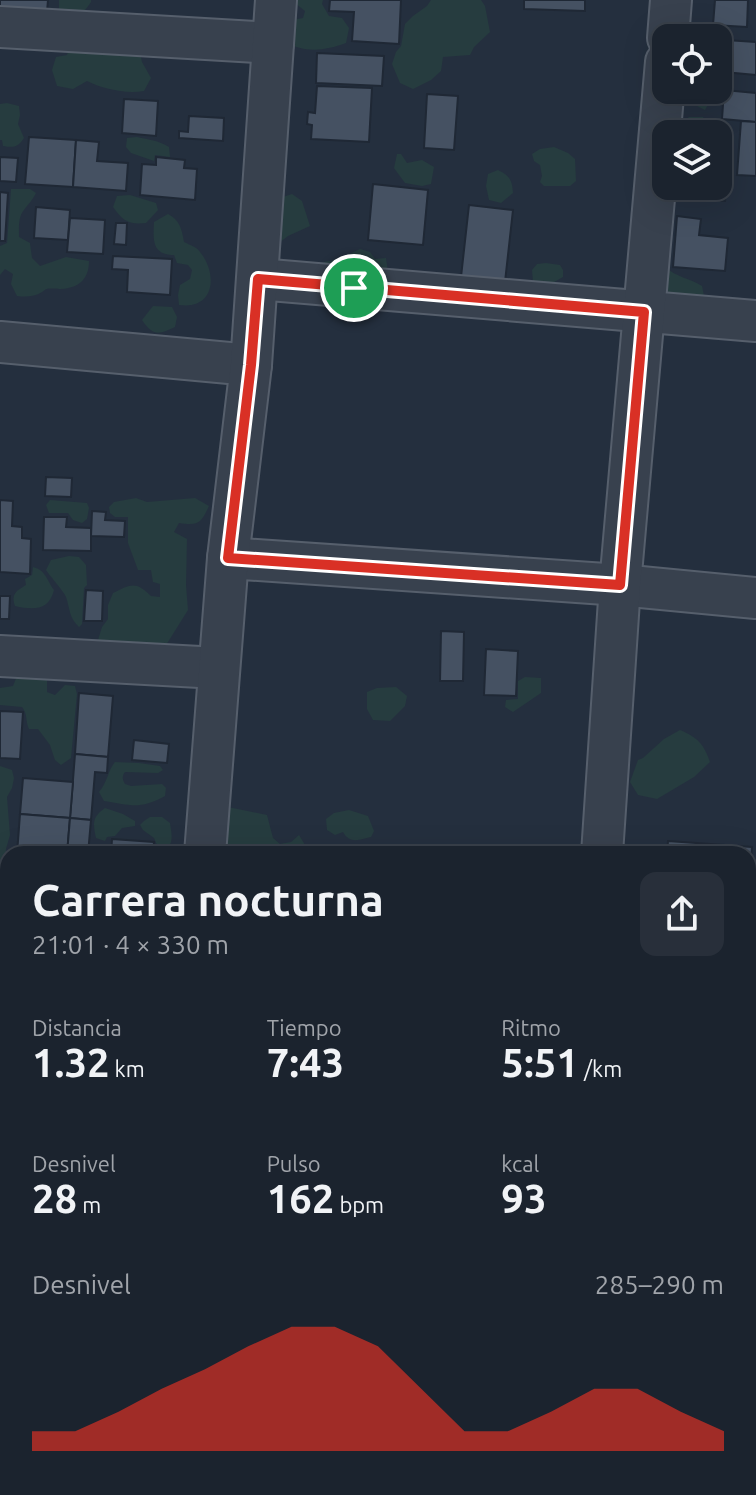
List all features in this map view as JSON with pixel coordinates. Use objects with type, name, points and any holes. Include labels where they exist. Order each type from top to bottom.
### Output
[{"type":"street","points":[[206,846],[228,558],[251,365],[276,0]]},
{"type":"street","points":[[669,24],[671,0]]},
{"type":"street","points":[[0,27],[273,43]]},
{"type":"street","points":[[603,846],[620,585],[662,104]]},
{"type":"street","points":[[258,279],[756,321]]},
{"type":"street","points":[[0,342],[251,365]]},
{"type":"street","points":[[228,558],[620,585],[756,598]]},
{"type":"street","points":[[0,656],[218,668]]},
{"type":"green space","points":[[59,0],[91,2],[80,14],[64,18],[59,9]]},
{"type":"green space","points":[[296,0],[323,0],[329,16],[342,18],[349,28],[346,43],[315,50],[284,42],[292,20],[303,18],[305,11],[295,3]]},
{"type":"green space","points":[[431,0],[481,0],[490,32],[470,55],[443,57],[441,71],[413,89],[400,83],[392,64],[401,46],[405,24]]},
{"type":"green space","points":[[71,42],[139,48],[142,62],[151,78],[144,91],[114,90],[87,81],[73,89],[57,86],[52,70],[56,57],[67,55]]},
{"type":"green space","points":[[0,104],[19,106],[18,124],[24,138],[13,147],[3,146],[0,140]]},
{"type":"green space","points":[[693,104],[708,104],[705,110]]},
{"type":"green space","points":[[689,117],[703,117],[705,120],[685,120]]},
{"type":"green space","points":[[137,137],[169,147],[170,157],[155,155],[154,161],[131,153],[126,147],[127,138]]},
{"type":"green space","points":[[554,147],[575,159],[576,181],[570,186],[544,186],[540,182],[540,165],[534,161],[532,154]]},
{"type":"green space","points":[[397,154],[401,154],[407,163],[422,160],[434,167],[431,184],[405,183],[394,168]]},
{"type":"green space","points":[[498,170],[510,179],[513,193],[501,203],[489,200],[486,186],[488,174]]},
{"type":"green space","points":[[11,189],[30,189],[36,193],[19,222],[19,237],[30,243],[32,258],[40,266],[66,257],[89,261],[85,278],[78,284],[46,289],[33,296],[17,296],[11,284],[13,274],[5,269],[0,275],[0,246],[7,243]]},
{"type":"green space","points":[[292,194],[302,201],[310,226],[275,246],[274,200]]},
{"type":"green space","points":[[130,195],[156,203],[158,210],[146,223],[127,221],[113,207],[117,196]]},
{"type":"green space","points":[[168,214],[178,222],[184,242],[199,250],[209,270],[210,289],[200,302],[191,305],[179,305],[178,295],[180,285],[190,279],[192,270],[188,265],[177,263],[174,255],[161,252],[155,245],[154,222]]},
{"type":"green space","points":[[360,249],[370,252],[375,259],[386,258],[389,280],[321,267],[324,262]]},
{"type":"green space","points":[[537,264],[560,265],[563,277],[538,288],[533,282],[532,270]]},
{"type":"green space","points":[[667,268],[702,286],[704,296],[692,305],[662,292]]},
{"type":"green space","points":[[153,306],[172,307],[177,317],[175,327],[160,333],[149,329],[142,320]]},
{"type":"green space","points":[[136,498],[147,502],[195,498],[209,506],[198,522],[179,523],[174,532],[187,539],[188,610],[168,642],[154,657],[102,654],[98,640],[108,619],[108,605],[113,593],[133,586],[151,596],[160,597],[160,584],[153,582],[151,570],[138,570],[128,543],[128,517],[115,517],[110,513],[109,507],[114,502]]},
{"type":"green space","points":[[50,500],[87,503],[87,519],[82,523],[73,520],[68,513],[49,513],[46,505]]},
{"type":"green space","points":[[79,557],[86,565],[87,585],[79,627],[72,617],[65,595],[46,570],[51,560]]},
{"type":"green space","points":[[33,567],[46,576],[54,590],[52,597],[39,607],[15,606],[14,596],[26,585],[25,579],[32,575]]},
{"type":"green space","points":[[47,672],[47,692],[55,695],[65,685],[75,686],[77,694],[71,758],[61,765],[38,729],[29,729],[22,707],[0,705],[0,688],[13,686],[17,676]]},
{"type":"green space","points":[[525,677],[541,678],[541,693],[513,712],[505,707],[506,700],[518,699],[518,681]]},
{"type":"green space","points":[[396,687],[407,696],[405,706],[390,721],[373,720],[367,709],[367,692]]},
{"type":"green space","points":[[680,730],[699,742],[710,762],[694,777],[657,799],[638,795],[630,782],[638,760]]},
{"type":"green space","points":[[115,762],[160,766],[163,770],[158,773],[125,772],[123,779],[125,784],[131,786],[162,784],[166,788],[165,796],[141,805],[104,801],[99,792]]},
{"type":"green space","points":[[0,766],[12,770],[14,778],[7,797],[10,835],[7,846],[0,846]]},
{"type":"green space","points":[[223,806],[267,815],[273,838],[280,844],[291,842],[299,835],[305,845],[310,846],[199,846]]},
{"type":"green space","points":[[105,808],[135,821],[135,826],[122,828],[105,841],[96,838],[94,821]]},
{"type":"green space","points":[[349,810],[368,816],[374,831],[371,837],[352,840],[343,832],[335,835],[327,830],[326,819],[334,813]]},
{"type":"green space","points":[[150,817],[162,817],[170,823],[172,837],[168,846],[157,846],[154,838],[140,825]]},
{"type":"building","points":[[0,0],[48,0],[47,12],[0,9]]},
{"type":"building","points":[[330,0],[401,0],[399,44],[352,41],[354,12],[329,11]]},
{"type":"building","points":[[524,0],[585,0],[585,11],[524,9]]},
{"type":"building","points":[[715,0],[748,0],[747,27],[713,24]]},
{"type":"building","points":[[732,40],[756,42],[756,75],[732,73]]},
{"type":"building","points":[[317,53],[384,56],[382,86],[316,83]]},
{"type":"building","points":[[317,86],[372,88],[369,142],[311,139],[312,125],[307,124],[308,112],[315,113]]},
{"type":"building","points":[[732,91],[756,93],[756,122],[722,119],[723,104],[732,104]]},
{"type":"building","points":[[427,94],[458,96],[454,150],[424,148]]},
{"type":"building","points":[[124,99],[158,101],[156,136],[122,133]]},
{"type":"building","points":[[189,116],[224,118],[223,141],[179,138],[179,131],[188,132]]},
{"type":"building","points":[[741,121],[756,122],[756,176],[737,175]]},
{"type":"building","points":[[29,137],[76,140],[73,187],[25,184]]},
{"type":"building","points":[[76,140],[99,142],[97,161],[128,163],[126,191],[73,187]]},
{"type":"building","points":[[0,157],[18,158],[16,182],[0,181]]},
{"type":"building","points":[[156,157],[185,160],[184,168],[197,169],[195,200],[140,195],[142,164],[156,165]]},
{"type":"building","points":[[373,184],[428,190],[423,245],[368,240]]},
{"type":"building","points":[[0,192],[8,193],[5,241],[0,241]]},
{"type":"building","points":[[469,205],[513,210],[505,282],[461,277]]},
{"type":"building","points":[[36,207],[70,210],[68,240],[34,238]]},
{"type":"building","points":[[677,216],[701,219],[699,235],[728,238],[725,271],[673,267]]},
{"type":"building","points":[[70,218],[105,220],[103,254],[67,252]]},
{"type":"building","points":[[116,223],[127,223],[126,245],[114,244]]},
{"type":"building","points":[[113,256],[172,259],[170,295],[127,292],[128,270],[112,269]]},
{"type":"building","points":[[46,477],[72,478],[71,497],[45,496]]},
{"type":"building","points":[[0,500],[13,501],[12,526],[22,527],[22,538],[31,539],[30,574],[0,572]]},
{"type":"building","points":[[92,511],[106,512],[105,520],[125,521],[124,537],[91,536]]},
{"type":"building","points":[[44,517],[67,517],[66,527],[91,528],[91,551],[43,550]]},
{"type":"building","points":[[86,590],[103,591],[102,621],[84,621]]},
{"type":"building","points":[[0,596],[10,596],[9,619],[0,619]]},
{"type":"building","points":[[441,631],[464,632],[463,681],[440,681]]},
{"type":"building","points":[[486,649],[518,651],[516,696],[484,695]]},
{"type":"building","points":[[79,693],[113,696],[108,757],[75,754]]},
{"type":"building","points":[[0,711],[23,712],[20,759],[0,758]]},
{"type":"building","points":[[134,740],[169,744],[167,763],[132,760]]},
{"type":"building","points":[[75,754],[108,757],[107,773],[95,772],[91,820],[70,818]]},
{"type":"building","points":[[23,778],[73,782],[70,818],[20,814]]},
{"type":"building","points":[[20,814],[70,818],[68,846],[18,846]]},
{"type":"building","points":[[70,818],[91,820],[89,846],[68,846]]},
{"type":"building","points":[[112,839],[154,842],[154,846],[112,846]]},
{"type":"building","points":[[668,841],[738,846],[668,846]]},
{"type":"route","points":[[258,279],[354,288],[644,312],[620,585],[228,558],[258,279]]}]
